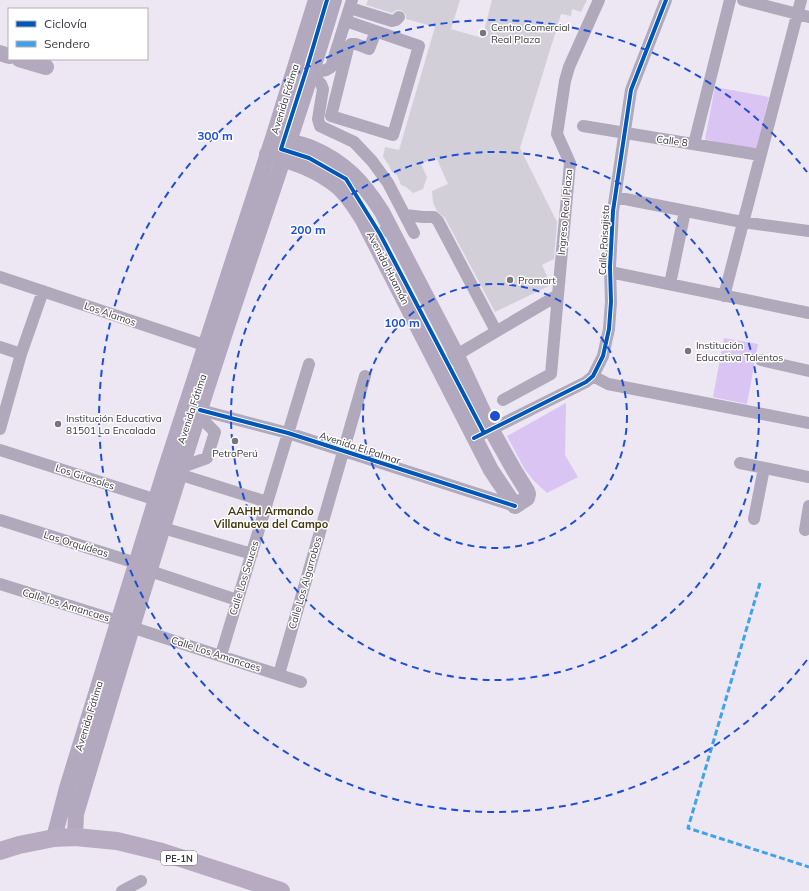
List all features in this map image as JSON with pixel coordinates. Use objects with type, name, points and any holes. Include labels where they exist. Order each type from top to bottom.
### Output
[{"type":"highway","name":"PE-1N","points":[[0,851],[19,845],[54,838],[75,837],[117,841],[162,852],[280,891]]},
{"type":"main road","points":[[315,4],[332,7]]},
{"type":"main road","name":"Avenida Fátima","points":[[54,838],[67,788],[124,624],[163,502],[199,413],[212,348],[239,240],[315,4]]},
{"type":"main road","name":"Avenida Fátima","points":[[175,470],[212,348],[254,245],[332,7]]},
{"type":"main road","points":[[22,60],[46,67]]},
{"type":"main road","name":"Avenida Huamán","points":[[267,154],[302,165],[322,175],[340,189],[353,204],[363,220],[490,470],[515,506],[527,498],[528,494],[491,429],[457,356],[382,212],[368,190],[353,174],[334,160],[311,148],[273,138]]},
{"type":"main road","points":[[239,240],[254,245]]},
{"type":"main road","name":"Avenida Fátima","points":[[143,567],[162,528],[163,502]]},
{"type":"main road","name":"Avenida Fátima","points":[[75,837],[76,814],[124,624]]},
{"type":"street","name":"Ingreso Real Plaza","points":[[503,400],[551,374],[570,163],[557,134],[565,81],[569,67],[598,0]]},
{"type":"street","name":"Calle Paisajista","points":[[474,438],[586,382],[593,376],[603,356],[609,329],[611,302],[610,272],[613,211],[631,90],[666,0]]},
{"type":"street","points":[[694,144],[730,0]]},
{"type":"street","points":[[743,0],[803,16]]},
{"type":"street","points":[[724,296],[760,156],[803,16],[801,0]]},
{"type":"street","points":[[311,73],[326,70],[331,67],[351,4],[392,21],[399,17]]},
{"type":"street","points":[[346,21],[376,31],[419,46],[393,135],[331,116],[348,48],[351,44],[369,48],[376,31]]},
{"type":"street","points":[[295,66],[311,73],[322,84],[323,89],[318,119],[320,126],[354,142],[372,161],[388,183],[414,233],[423,217]]},
{"type":"street","points":[[354,142],[366,126]]},
{"type":"street","name":"Calle 8","points":[[583,126],[760,156]]},
{"type":"street","points":[[615,197],[742,222],[809,230]]},
{"type":"street","points":[[670,284],[685,211]]},
{"type":"street","points":[[405,215],[434,217],[438,221],[496,331]]},
{"type":"street","points":[[372,238],[390,228]]},
{"type":"street","points":[[610,272],[809,314]]},
{"type":"street","name":"Los Alamos","points":[[0,277],[212,348]]},
{"type":"street","points":[[0,429],[21,354],[44,291]]},
{"type":"street","points":[[438,366],[558,295]]},
{"type":"street","points":[[0,347],[21,354]]},
{"type":"street","points":[[761,360],[809,371]]},
{"type":"street","name":"Calle Los Sauces","points":[[221,655],[309,364]]},
{"type":"street","name":"Calle Los Algarrobos","points":[[279,674],[364,376]]},
{"type":"street","points":[[593,376],[608,384],[809,423]]},
{"type":"street","points":[[175,470],[207,458],[215,432],[199,413]]},
{"type":"street","name":"Avenida El Palmar","points":[[199,413],[288,433],[515,506]]},
{"type":"street","name":"Los Girasoles","points":[[0,450],[163,502]]},
{"type":"street","points":[[740,463],[809,477]]},
{"type":"street","points":[[754,519],[764,468]]},
{"type":"street","points":[[175,470],[267,502]]},
{"type":"street","points":[[804,530],[809,506]]},
{"type":"street","name":"Las Orquídeas","points":[[0,520],[143,567],[237,600]]},
{"type":"street","points":[[162,528],[252,554]]},
{"type":"street","name":"Calle los Amancaes","points":[[0,584],[124,624]]},
{"type":"street","name":"Calle Los Amancaes","points":[[124,624],[301,682]]},
{"type":"street","points":[[122,891],[141,881]]},
{"type":"shaded area","points":[[715,87],[769,97],[756,151],[705,139]]},
{"type":"shaded area","points":[[724,338],[758,344],[747,404],[713,397]]},
{"type":"shaded area","points":[[566,403],[565,455],[578,477],[547,493],[533,480],[524,468],[507,436]]},
{"type":"building","points":[[368,0],[460,0],[451,29],[482,38],[492,0],[587,0],[581,12],[572,9],[571,16],[561,14],[520,148],[557,222],[554,259],[542,265],[551,285],[495,312],[445,218],[437,211],[433,203],[432,191],[448,184],[436,157],[421,164],[427,177],[423,189],[413,193],[401,185],[397,175],[392,172],[383,157],[385,147],[399,150],[435,27],[406,19],[406,15],[401,10],[397,10],[392,13],[366,5]]},
{"type":"marked path","points":[[760,583],[688,828],[809,867]]},
{"type":"cycle path","points":[[327,0],[281,149],[309,158],[346,179],[380,234],[484,433]]},
{"type":"cycle path","points":[[474,438],[586,382],[593,376],[603,356],[609,329],[611,302],[610,267],[613,211],[631,90],[666,0]]},
{"type":"cycle path","points":[[200,410],[288,433],[515,506]]},
{"type":"place","name":"Centro Comercial Real Plaza","points":[[483,33]]},
{"type":"place","name":"Promart","points":[[510,280]]},
{"type":"place","name":"Institución Educativa Talentos","points":[[688,351]]},
{"type":"place","name":"Institución Educativa 81501 La Encalada","points":[[58,424]]},
{"type":"place","name":"PetroPerú","points":[[235,441]]},
{"type":"district","name":"AAHH Armando Villanueva del Campo","points":[[271,517]]}]
